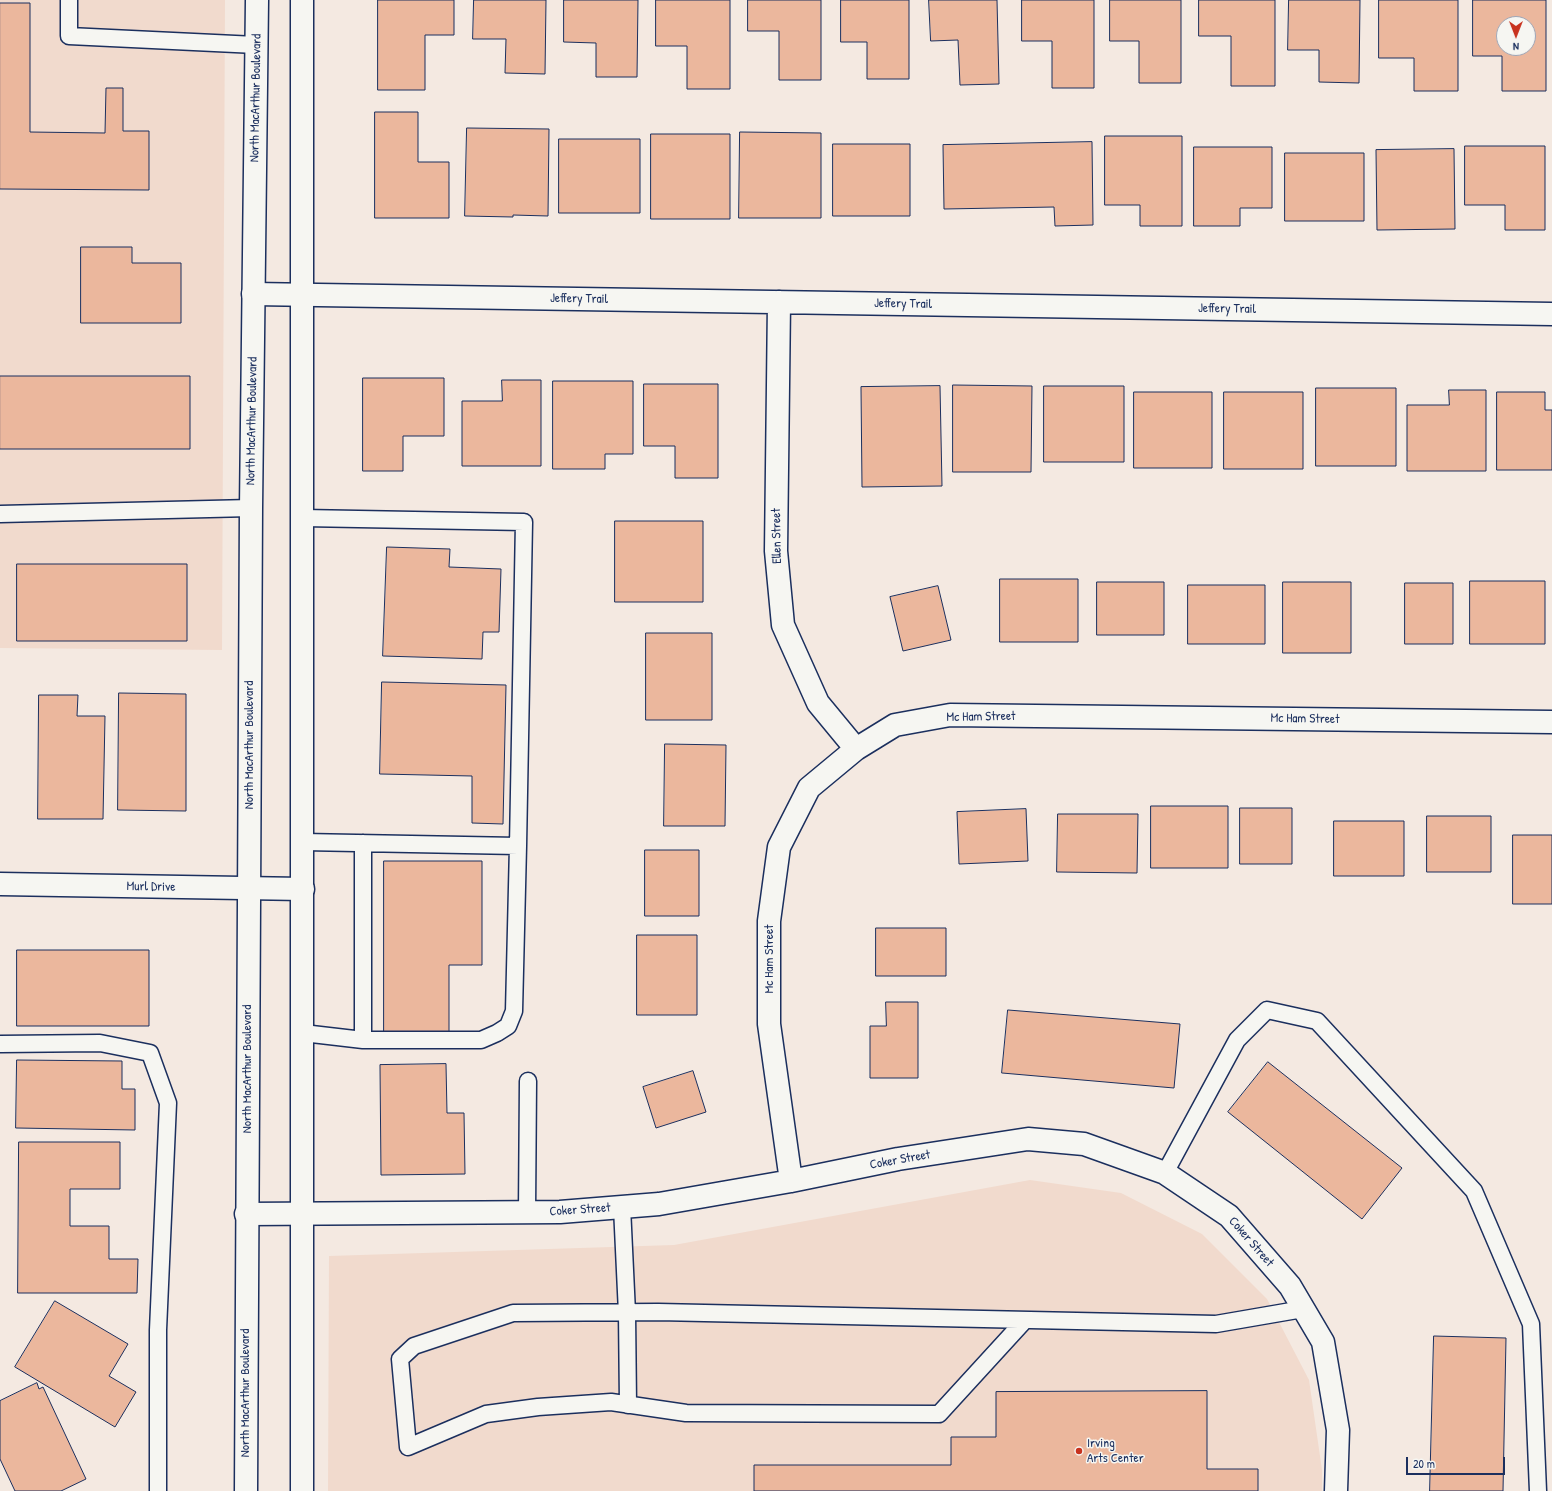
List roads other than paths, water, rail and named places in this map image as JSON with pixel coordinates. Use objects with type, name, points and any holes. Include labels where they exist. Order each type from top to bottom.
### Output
[{"type":"street","name":"North MacArthur Boulevard","points":[[246,1491],[246,1214],[251,508],[257,0]]},
{"type":"street","points":[[302,0],[302,1491]]},
{"type":"street","name":"Jeffery Trail","points":[[253,294],[1552,314]]},
{"type":"street","name":"Ellen Street","points":[[779,302],[776,551],[783,625],[818,703],[856,749]]},
{"type":"street","name":"Mc Ham Street","points":[[791,1181],[770,1024],[770,921],[779,847],[809,788],[856,749],[895,725],[950,715],[1552,722]]},
{"type":"street","name":"Murl Drive","points":[[0,884],[303,889]]},
{"type":"street","name":"Coker Street","points":[[246,1214],[560,1212],[658,1204],[791,1181],[898,1159],[1028,1139],[1084,1144],[1165,1173],[1229,1216],[1290,1286],[1323,1342],[1338,1430],[1336,1491]]},
{"type":"lane","points":[[69,0],[69,36],[256,45]]},
{"type":"lane","points":[[0,514],[251,508]]},
{"type":"lane","points":[[303,518],[524,522],[514,1011],[508,1026],[481,1040],[363,1040],[303,1033]]},
{"type":"lane","points":[[303,842],[518,846]]},
{"type":"lane","points":[[363,843],[363,1040]]},
{"type":"lane","points":[[1165,1173],[1237,1040],[1268,1010],[1317,1021],[1474,1191],[1531,1324],[1538,1491]]},
{"type":"lane","points":[[0,1044],[100,1043],[150,1053],[168,1103],[158,1330],[158,1491]]},
{"type":"lane","points":[[527,1212],[528,1081]]},
{"type":"lane","points":[[622,1207],[627,1312],[628,1405]]},
{"type":"lane","points":[[1025,1320],[939,1414],[686,1413],[611,1402],[546,1406],[486,1414],[408,1447],[400,1359],[414,1346],[513,1313],[627,1312],[1025,1320],[1216,1324],[1303,1309]]},
{"type":"place","name":"Irving Arts Center","points":[[1079,1451]]}]
